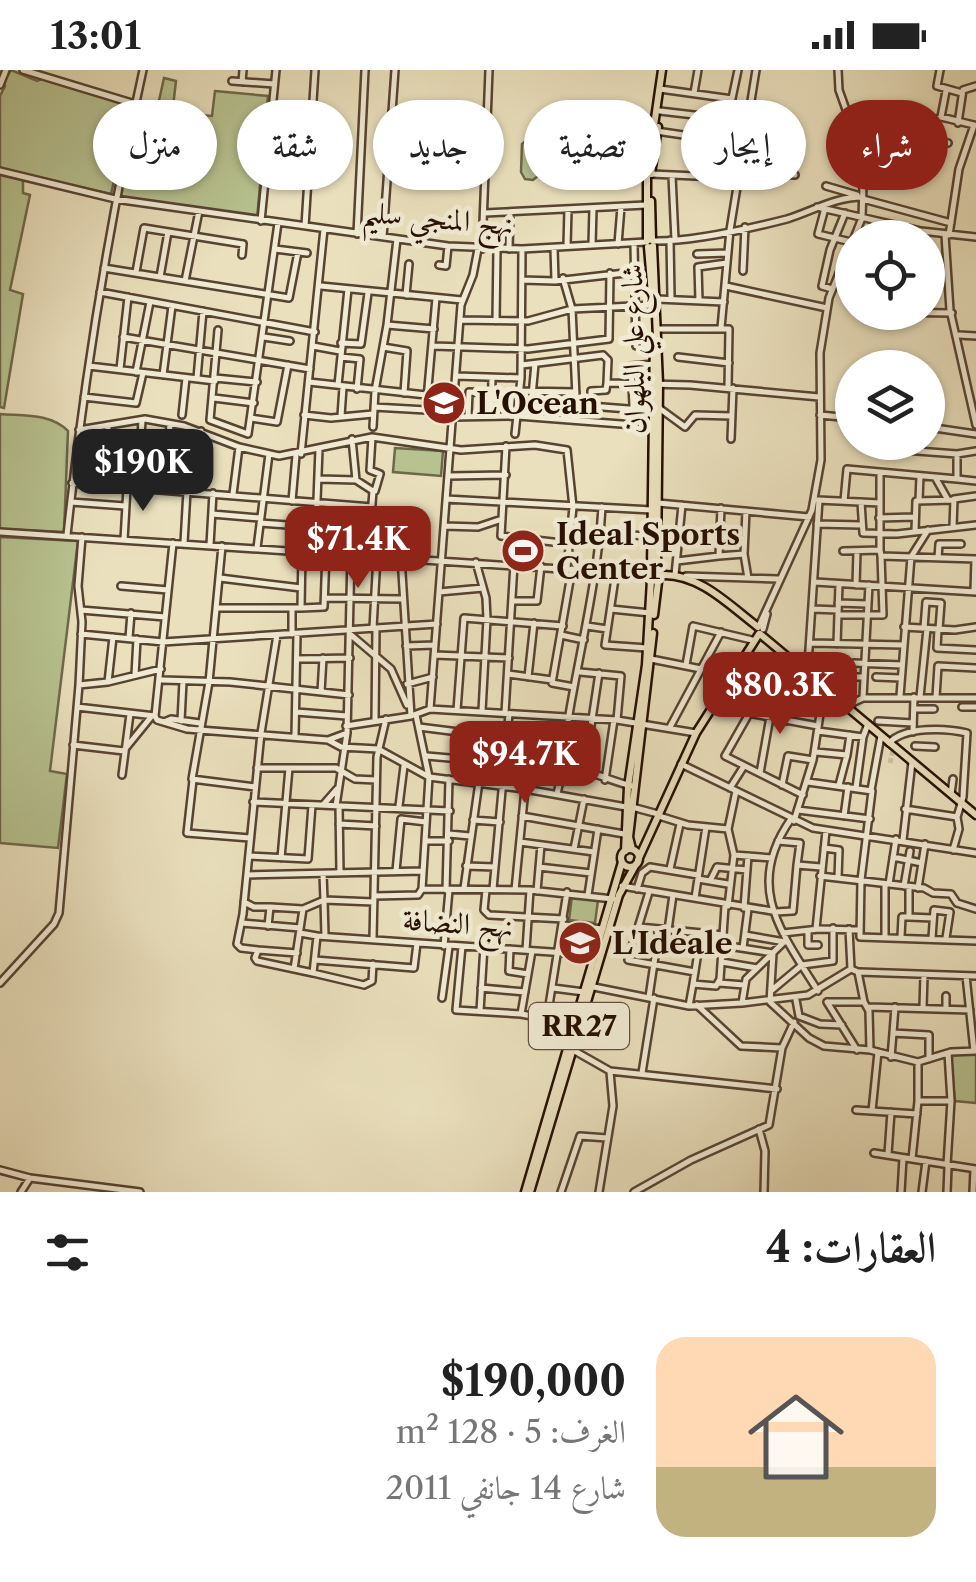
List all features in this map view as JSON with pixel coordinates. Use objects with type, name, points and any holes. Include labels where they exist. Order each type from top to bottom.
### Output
[{"type":"main road","name":"شارع علي البلهوان","points":[[661,100],[664,70]]},
{"type":"main road","name":"شارع علي البلهوان","points":[[660,100],[662,89]]},
{"type":"main road","name":"شارع علي البلهوان","points":[[648,190],[647,243],[658,329],[655,507]]},
{"type":"main road","name":"شارع علي البلهوان","points":[[647,243],[651,190]]},
{"type":"main road","name":"شارع علي البلهوان","points":[[655,302],[657,384]]},
{"type":"main road","points":[[641,723],[656,575],[652,536],[655,507]]},
{"type":"main road","points":[[637,862],[624,834],[651,659],[657,559],[655,507]]},
{"type":"main road","points":[[656,575],[684,576],[711,591],[976,815]]},
{"type":"main road","points":[[656,575],[695,584],[759,630]]},
{"type":"main road","points":[[747,650],[759,630]]},
{"type":"main road","points":[[622,862],[627,866],[637,862],[696,733],[759,630]]},
{"type":"main road","points":[[629,807],[630,850]]},
{"type":"main road","points":[[630,850],[644,843]]},
{"type":"main road","name":"RR27","points":[[528,1192],[572,1050],[622,862],[630,850]]},
{"type":"main road","name":"RR27","points":[[528,1192],[574,1024],[622,886],[637,862]]},
{"type":"street","points":[[0,85],[6,70]]},
{"type":"street","points":[[24,70],[123,100]]},
{"type":"street","points":[[137,100],[143,70]]},
{"type":"street","points":[[242,82],[243,70]]},
{"type":"street","points":[[261,220],[276,70]]},
{"type":"street","points":[[305,226],[315,70]]},
{"type":"street","points":[[357,234],[365,70]]},
{"type":"street","points":[[383,236],[395,70]]},
{"type":"street","points":[[430,709],[462,300],[474,276],[484,212],[489,70]]},
{"type":"street","points":[[694,94],[698,70]]},
{"type":"street","points":[[662,89],[732,99],[738,70]]},
{"type":"street","points":[[752,100],[756,70]]},
{"type":"street","points":[[838,70],[839,90],[850,121],[865,122],[862,218]]},
{"type":"street","points":[[940,70],[937,85],[962,94]]},
{"type":"street","points":[[232,81],[275,84]]},
{"type":"street","points":[[958,122],[964,89],[976,86]]},
{"type":"street","points":[[944,100],[946,90]]},
{"type":"street","points":[[948,119],[974,125],[959,169],[947,235],[952,313],[976,425]]},
{"type":"street","name":"نهج المنجي سليم","points":[[0,171],[115,198],[448,246],[509,250],[647,243]]},
{"type":"street","points":[[661,175],[681,176]]},
{"type":"street","points":[[671,298],[672,176]]},
{"type":"street","points":[[67,536],[117,190]]},
{"type":"street","points":[[720,328],[738,190]]},
{"type":"street","points":[[838,190],[951,222]]},
{"type":"street","points":[[636,346],[634,272],[647,243],[791,218],[814,208],[862,198]]},
{"type":"street","points":[[484,212],[646,205]]},
{"type":"street","points":[[618,245],[620,207]]},
{"type":"street","points":[[592,246],[593,208]]},
{"type":"street","points":[[814,208],[871,220]]},
{"type":"street","points":[[824,208],[818,234],[835,236]]},
{"type":"street","points":[[891,220],[893,208]]},
{"type":"street","points":[[567,247],[568,209]]},
{"type":"street","points":[[185,281],[199,212]]},
{"type":"street","points":[[509,250],[510,212]]},
{"type":"street","points":[[842,220],[845,213]]},
{"type":"street","points":[[924,220],[925,216]]},
{"type":"street","points":[[218,330],[210,420],[248,434],[278,224]]},
{"type":"street","points":[[743,272],[745,227]]},
{"type":"street","points":[[136,273],[143,228],[243,244],[242,255]]},
{"type":"street","points":[[292,501],[315,332],[324,229]]},
{"type":"street","points":[[160,277],[168,232]]},
{"type":"street","points":[[947,235],[976,237]]},
{"type":"street","points":[[373,427],[397,238]]},
{"type":"street","points":[[832,289],[822,286],[835,240]]},
{"type":"street","points":[[438,265],[446,266],[448,246]]},
{"type":"street","points":[[554,248],[559,279],[572,309],[577,420]]},
{"type":"street","points":[[275,249],[307,253]]},
{"type":"street","points":[[515,434],[521,378],[522,249]]},
{"type":"street","points":[[496,320],[498,250]]},
{"type":"street","points":[[104,268],[290,297],[298,252]]},
{"type":"street","points":[[697,254],[728,253]]},
{"type":"street","points":[[406,295],[409,264]]},
{"type":"street","points":[[699,300],[698,267],[727,264]]},
{"type":"street","points":[[522,280],[634,272]]},
{"type":"street","points":[[433,346],[522,349],[609,339],[610,273]]},
{"type":"street","points":[[803,795],[725,756],[762,689],[805,694],[821,464],[818,397],[827,308],[835,282]]},
{"type":"street","points":[[320,286],[462,300]]},
{"type":"street","points":[[726,286],[827,308]]},
{"type":"street","points":[[342,416],[340,354],[348,289]]},
{"type":"street","points":[[341,342],[361,344],[368,291]]},
{"type":"street","points":[[100,292],[315,332]]},
{"type":"street","points":[[120,370],[128,298]]},
{"type":"street","points":[[304,415],[342,416],[374,410],[424,412],[436,298]]},
{"type":"street","points":[[460,320],[522,321],[572,309],[636,306],[671,298],[724,302]]},
{"type":"street","points":[[84,397],[136,404],[150,302]]},
{"type":"street","points":[[163,375],[172,306]]},
{"type":"street","points":[[196,379],[203,311]]},
{"type":"street","points":[[945,313],[952,313]]},
{"type":"street","points":[[387,325],[434,329]]},
{"type":"street","points":[[658,329],[720,328],[730,333],[731,438]]},
{"type":"street","points":[[958,335],[976,336]]},
{"type":"street","points":[[124,337],[310,369]]},
{"type":"street","points":[[264,337],[290,341]]},
{"type":"street","points":[[313,346],[360,358],[358,389]]},
{"type":"street","points":[[383,347],[408,351],[404,393]]},
{"type":"street","points":[[521,366],[605,356],[608,383],[606,390],[592,390],[591,406]]},
{"type":"street","points":[[678,357],[730,363]]},
{"type":"street","points":[[530,417],[534,364]]},
{"type":"street","points":[[452,417],[518,416],[634,424],[631,365],[654,364]]},
{"type":"street","points":[[252,418],[277,422],[288,365]]},
{"type":"street","points":[[89,366],[257,382]]},
{"type":"street","points":[[456,376],[521,378]]},
{"type":"street","points":[[182,415],[186,378]]},
{"type":"street","points":[[490,416],[492,378]]},
{"type":"street","points":[[309,382],[453,398]]},
{"type":"street","points":[[608,383],[731,388],[818,397]]},
{"type":"street","points":[[520,391],[576,392]]},
{"type":"street","points":[[468,416],[470,392],[491,392]]},
{"type":"street","points":[[214,398],[254,404]]},
{"type":"street","points":[[576,405],[656,409],[685,427],[695,415],[732,416]]},
{"type":"street","points":[[820,415],[835,416]]},
{"type":"street","points":[[80,426],[142,419],[201,431],[238,447],[269,454],[319,449],[372,437],[452,442],[466,450],[552,446],[569,451],[570,569],[552,680]]},
{"type":"street","points":[[138,487],[142,419]]},
{"type":"street","points":[[164,490],[170,424]]},
{"type":"street","points":[[104,485],[108,425]]},
{"type":"street","points":[[945,429],[976,434]]},
{"type":"street","points":[[196,492],[201,431]]},
{"type":"street","points":[[368,555],[374,493],[380,474],[370,470],[372,437]]},
{"type":"street","points":[[352,439],[356,480]]},
{"type":"street","points":[[506,446],[503,538],[570,544]]},
{"type":"street","points":[[233,495],[238,447]]},
{"type":"street","points":[[315,552],[319,449]]},
{"type":"street","points":[[945,453],[976,450]]},
{"type":"street","points":[[257,548],[269,454]]},
{"type":"street","points":[[956,479],[957,454]]},
{"type":"street","points":[[844,501],[846,470],[976,481]]},
{"type":"street","points":[[838,609],[883,615],[878,533],[880,472]]},
{"type":"street","points":[[448,476],[506,476]]},
{"type":"street","points":[[919,500],[920,476]]},
{"type":"street","points":[[936,477],[951,500],[953,527]]},
{"type":"street","points":[[318,479],[356,480],[374,493]]},
{"type":"street","points":[[72,483],[372,507]]},
{"type":"street","points":[[124,540],[127,486]]},
{"type":"street","points":[[184,544],[186,491]]},
{"type":"street","points":[[210,545],[212,493]]},
{"type":"street","points":[[919,542],[914,517],[916,500],[976,496]]},
{"type":"street","points":[[446,499],[602,508],[682,505],[809,517]]},
{"type":"street","points":[[817,500],[880,504]]},
{"type":"street","points":[[759,630],[778,579],[817,500]]},
{"type":"street","points":[[71,502],[126,506]]},
{"type":"street","points":[[861,502],[862,533],[976,525]]},
{"type":"street","points":[[675,574],[682,505]]},
{"type":"street","points":[[557,794],[597,571],[602,508]]},
{"type":"street","points":[[719,556],[720,508]]},
{"type":"street","points":[[746,510],[744,554],[748,578]]},
{"type":"street","points":[[212,514],[370,531]]},
{"type":"street","points":[[879,518],[914,517]]},
{"type":"street","points":[[444,526],[483,526],[502,520]]},
{"type":"street","points":[[818,524],[861,524]]},
{"type":"street","points":[[900,696],[911,556],[928,530]]},
{"type":"street","points":[[0,532],[656,575]]},
{"type":"street","points":[[600,534],[652,536]]},
{"type":"street","points":[[0,983],[54,924],[59,912],[79,686],[82,610],[78,586],[82,537]]},
{"type":"street","points":[[124,751],[153,716],[161,680],[173,543]]},
{"type":"street","points":[[938,558],[939,544],[961,544]]},
{"type":"street","points":[[222,546],[209,682],[199,726],[187,834],[250,838]]},
{"type":"street","points":[[302,551],[302,608]]},
{"type":"street","points":[[814,582],[975,592],[976,560],[843,551]]},
{"type":"street","points":[[856,585],[857,551]]},
{"type":"street","points":[[216,608],[324,608],[326,552]]},
{"type":"street","points":[[340,874],[337,789],[346,747],[351,554]]},
{"type":"street","points":[[676,561],[744,554]]},
{"type":"street","points":[[375,721],[377,556]]},
{"type":"street","points":[[244,902],[254,907],[303,908],[324,900],[418,895],[422,889],[427,756],[404,684],[401,558]]},
{"type":"street","points":[[476,562],[487,619],[482,711]]},
{"type":"street","points":[[514,564],[500,822],[486,914],[604,929]]},
{"type":"street","points":[[512,601],[537,601],[541,566]]},
{"type":"street","points":[[616,572],[605,644],[648,648]]},
{"type":"street","points":[[684,576],[778,579]]},
{"type":"street","points":[[219,578],[301,588]]},
{"type":"street","points":[[837,644],[839,584]]},
{"type":"street","points":[[121,586],[168,590]]},
{"type":"street","points":[[862,698],[869,586]]},
{"type":"street","points":[[439,592],[483,588]]},
{"type":"street","points":[[325,598],[403,599]]},
{"type":"street","points":[[912,732],[926,602],[941,604],[937,648],[976,650]]},
{"type":"street","points":[[813,609],[868,604]]},
{"type":"street","points":[[292,608],[297,658],[295,737]]},
{"type":"street","points":[[610,609],[650,613]]},
{"type":"street","points":[[82,610],[165,617]]},
{"type":"street","points":[[130,613],[134,675]]},
{"type":"street","points":[[457,710],[464,618],[563,626]]},
{"type":"street","points":[[528,677],[534,623]]},
{"type":"street","points":[[81,634],[163,642],[437,624]]},
{"type":"street","points":[[587,626],[607,629]]},
{"type":"street","points":[[686,666],[692,627],[752,640]]},
{"type":"street","points":[[904,627],[976,628]]},
{"type":"street","points":[[351,632],[404,684]]},
{"type":"street","points":[[670,727],[721,632]]},
{"type":"street","points":[[277,635],[261,733],[237,946],[297,953]]},
{"type":"street","points":[[561,635],[584,640]]},
{"type":"street","points":[[108,682],[113,637]]},
{"type":"street","points":[[810,643],[903,644]]},
{"type":"street","points":[[406,646],[435,645]]},
{"type":"street","points":[[783,651],[776,670],[808,673]]},
{"type":"street","points":[[435,655],[509,658]]},
{"type":"street","points":[[297,658],[350,658]]},
{"type":"street","points":[[321,692],[322,658]]},
{"type":"street","points":[[651,659],[700,669]]},
{"type":"street","points":[[854,663],[902,665]]},
{"type":"street","points":[[936,697],[938,666],[976,668]]},
{"type":"street","points":[[210,667],[230,682]]},
{"type":"street","points":[[833,695],[837,668]]},
{"type":"street","points":[[79,686],[161,669]]},
{"type":"street","points":[[579,672],[621,675],[605,780]]},
{"type":"street","points":[[508,674],[574,687]]},
{"type":"street","points":[[584,772],[600,674]]},
{"type":"street","points":[[404,684],[433,676]]},
{"type":"street","points":[[852,677],[864,677]]},
{"type":"street","points":[[876,677],[901,678]]},
{"type":"street","points":[[161,680],[230,682],[349,695]]},
{"type":"street","points":[[181,721],[183,681]]},
{"type":"street","points":[[818,991],[785,938],[767,889],[778,841],[798,810],[808,782],[824,688]]},
{"type":"street","points":[[786,721],[792,692]]},
{"type":"street","points":[[717,697],[748,713],[863,737]]},
{"type":"street","points":[[846,707],[862,698],[976,698]]},
{"type":"street","points":[[77,707],[378,749],[428,777],[524,788],[629,807],[680,824],[728,829]]},
{"type":"street","points":[[962,707],[976,707]]},
{"type":"street","points":[[914,708],[934,709]]},
{"type":"street","points":[[328,740],[375,721],[430,709],[616,720],[696,733]]},
{"type":"street","points":[[296,712],[347,716]]},
{"type":"street","points":[[122,775],[130,714]]},
{"type":"street","points":[[760,774],[770,717]]},
{"type":"street","points":[[860,933],[861,880],[878,718],[914,723]]},
{"type":"street","points":[[373,939],[376,780],[378,749],[386,720]]},
{"type":"street","points":[[163,722],[199,726]]},
{"type":"street","points":[[856,788],[868,724]]},
{"type":"street","points":[[418,727],[506,738]]},
{"type":"street","points":[[889,742],[912,732],[968,734],[958,829],[952,850]]},
{"type":"street","points":[[472,760],[475,733]]},
{"type":"street","points":[[839,786],[850,735]]},
{"type":"street","points":[[74,746],[124,751]]},
{"type":"street","points":[[488,763],[505,746]]},
{"type":"street","points":[[915,746],[935,747]]},
{"type":"street","points":[[861,747],[876,748]]},
{"type":"street","points":[[427,756],[488,763],[501,775]]},
{"type":"street","points":[[782,785],[788,756],[847,756]]},
{"type":"street","points":[[885,937],[887,884],[900,840],[912,762]]},
{"type":"street","points":[[681,764],[792,820],[826,831],[976,854]]},
{"type":"street","points":[[396,871],[404,766]]},
{"type":"street","points":[[719,983],[734,855],[728,829],[733,790],[744,766]]},
{"type":"street","points":[[502,767],[562,772],[572,768],[632,786]]},
{"type":"street","points":[[257,768],[340,770],[356,779],[376,780]]},
{"type":"street","points":[[281,858],[289,768]]},
{"type":"street","points":[[442,998],[449,778]]},
{"type":"street","points":[[951,794],[952,779]]},
{"type":"street","points":[[193,780],[255,787]]},
{"type":"street","points":[[464,890],[479,782]]},
{"type":"street","points":[[808,782],[870,790]]},
{"type":"street","points":[[844,816],[848,787]]},
{"type":"street","points":[[514,890],[524,788]]},
{"type":"street","points":[[322,806],[337,789]]},
{"type":"street","points":[[574,849],[584,799]]},
{"type":"street","points":[[253,802],[450,811]]},
{"type":"street","points":[[248,856],[308,858],[312,806]]},
{"type":"street","points":[[905,809],[957,817]]},
{"type":"street","points":[[798,810],[870,819]]},
{"type":"street","points":[[522,816],[624,834]]},
{"type":"street","points":[[401,819],[426,822]]},
{"type":"street","points":[[473,820],[500,822]]},
{"type":"street","points":[[340,824],[376,826]]},
{"type":"street","points":[[670,870],[680,824]]},
{"type":"street","points":[[695,898],[706,827]]},
{"type":"street","points":[[588,895],[598,828]]},
{"type":"street","points":[[818,945],[808,944],[826,831]]},
{"type":"street","points":[[425,841],[470,836]]},
{"type":"street","points":[[622,886],[726,906],[774,912],[793,910],[800,843],[778,841]]},
{"type":"street","points":[[520,842],[594,852]]},
{"type":"street","points":[[918,888],[925,844]]},
{"type":"street","points":[[522,1014],[528,974],[529,918],[541,845]]},
{"type":"street","points":[[824,848],[840,850],[838,878]]},
{"type":"street","points":[[909,918],[906,886],[910,850]]},
{"type":"street","points":[[734,855],[772,858]]},
{"type":"street","points":[[743,948],[748,856]]},
{"type":"street","points":[[893,858],[922,863]]},
{"type":"street","points":[[798,865],[821,867]]},
{"type":"street","points":[[466,866],[495,867]]},
{"type":"street","points":[[539,867],[591,873]]},
{"type":"street","points":[[637,889],[647,868],[728,884]]},
{"type":"street","points":[[710,880],[714,868],[747,870]]},
{"type":"street","points":[[247,875],[423,872]]},
{"type":"street","points":[[313,973],[321,936],[324,874]]},
{"type":"street","points":[[820,876],[950,893],[956,902],[976,909]]},
{"type":"street","points":[[422,889],[567,892],[612,899]]},
{"type":"street","points":[[547,1018],[567,892]]},
{"type":"street","points":[[649,892],[628,960],[695,972]]},
{"type":"street","points":[[668,930],[673,895]]},
{"type":"street","points":[[268,926],[270,907]]},
{"type":"street","points":[[294,969],[303,908]]},
{"type":"street","points":[[932,938],[934,910],[950,912],[946,938]]},
{"type":"street","points":[[901,937],[902,917],[933,918]]},
{"type":"street","name":"نهج النضافة","points":[[242,923],[321,936],[595,955]]},
{"type":"street","points":[[639,927],[722,935]]},
{"type":"street","points":[[745,935],[785,938],[832,928],[885,937],[976,941]]},
{"type":"street","points":[[772,990],[802,965],[832,961],[832,928]]},
{"type":"street","points":[[849,929],[855,970],[866,1005],[870,1050]]},
{"type":"street","points":[[642,1074],[659,930]]},
{"type":"street","points":[[693,1006],[700,933]]},
{"type":"street","points":[[742,1004],[744,985],[785,938]]},
{"type":"street","points":[[315,960],[414,968],[417,942]]},
{"type":"street","points":[[722,945],[773,952]]},
{"type":"street","points":[[462,946],[454,1008],[458,1011],[522,1014],[574,1024]]},
{"type":"street","points":[[480,1011],[484,946]]},
{"type":"street","points":[[510,948],[509,971],[528,974]]},
{"type":"street","points":[[258,950],[257,961],[364,985],[372,981],[373,964]]},
{"type":"street","points":[[770,1002],[773,952]]},
{"type":"street","points":[[722,962],[757,968]]},
{"type":"street","points":[[553,988],[586,988],[693,1006],[796,998],[818,991],[855,970],[976,976]]},
{"type":"street","points":[[923,1008],[924,975]]},
{"type":"street","points":[[770,1002],[818,1044],[870,1050],[918,1062],[948,1053],[975,1051],[966,976]]},
{"type":"street","points":[[693,984],[744,985]]},
{"type":"street","points":[[481,988],[525,992]]},
{"type":"street","points":[[946,996],[946,1010]]},
{"type":"street","points":[[796,998],[799,1016],[820,1024],[842,1025]]},
{"type":"street","points":[[857,1050],[827,1002],[970,1010]]},
{"type":"street","points":[[693,1006],[741,1046],[782,1048]]},
{"type":"street","points":[[891,1057],[894,1007]]},
{"type":"street","points":[[634,1192],[702,1154],[769,1124],[782,1048],[794,1022]]},
{"type":"street","points":[[893,1032],[928,1034],[928,1059]]},
{"type":"street","points":[[572,1050],[610,1071],[777,1089]]},
{"type":"street","points":[[872,1111],[878,1052]]},
{"type":"street","points":[[947,1192],[951,1102],[948,1053]]},
{"type":"street","points":[[912,1160],[918,1062]]},
{"type":"street","points":[[599,1192],[613,1094],[610,1071]]},
{"type":"street","points":[[918,1101],[951,1102]]},
{"type":"street","points":[[856,1110],[917,1114]]},
{"type":"street","points":[[888,1154],[891,1112]]},
{"type":"street","points":[[760,1129],[765,1151],[764,1192]]},
{"type":"street","points":[[561,1192],[580,1136],[608,1138]]},
{"type":"street","points":[[874,1153],[975,1169],[973,1192]]},
{"type":"street","points":[[900,1192],[903,1158]]},
{"type":"street","points":[[922,1192],[926,1161]]},
{"type":"street","points":[[0,1170],[30,1178],[140,1192]]},
{"type":"street","points":[[21,1192],[30,1178]]},
{"type":"green space","points":[[11,70],[37,81],[42,79],[111,100],[93,100],[93,190],[0,168],[0,96],[5,86],[2,84]]},
{"type":"green space","points":[[164,78],[176,81],[174,100],[159,100]]},
{"type":"green space","points":[[215,91],[268,96],[268,100],[237,100],[237,190],[260,190],[257,219],[117,197],[119,190],[217,190],[217,100],[214,100]]},
{"type":"green space","points":[[524,142],[524,177],[521,172]]},
{"type":"green space","points":[[0,174],[23,179],[23,193],[30,195],[10,290],[23,294],[4,408],[0,407]]},
{"type":"green space","points":[[0,414],[45,418],[68,431],[64,532],[0,529]]},
{"type":"green space","points":[[395,448],[443,451],[441,476],[393,472]]},
{"type":"green space","points":[[0,537],[78,541],[50,771],[67,774],[58,848],[0,843]]},
{"type":"green space","points":[[572,896],[598,900],[595,923],[569,920]]},
{"type":"green space","points":[[976,1054],[976,1103],[955,1101],[950,1055]]},
{"type":"tunnel","points":[[890,763],[894,746]]},
{"type":"place","name":"L'Ocean","points":[[444,403]]},
{"type":"place","name":"Ideal Sports Center","points":[[523,551]]},
{"type":"place","name":"L'Idéale","points":[[580,943]]}]
